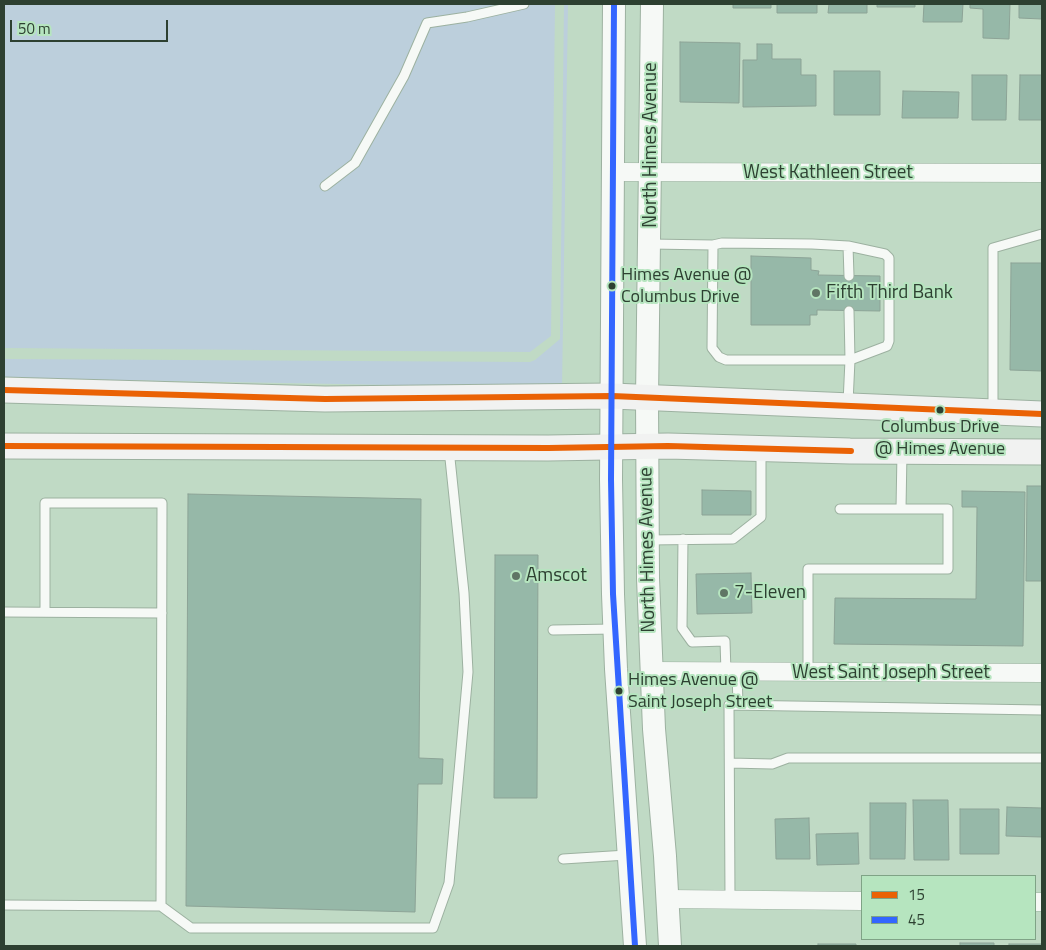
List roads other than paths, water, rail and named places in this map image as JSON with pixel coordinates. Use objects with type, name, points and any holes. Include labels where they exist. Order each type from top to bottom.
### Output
[{"type":"main road","points":[[4,390],[325,399],[612,396],[647,399],[1042,414]]},
{"type":"main road","points":[[4,446],[449,448],[647,446],[1042,452]]},
{"type":"street","name":"North Himes Avenue","points":[[614,4],[611,446],[614,629],[636,941]]},
{"type":"street","name":"North Himes Avenue","points":[[652,4],[647,399],[648,540],[651,671],[670,946]]},
{"type":"street","name":"West Kathleen Street","points":[[613,172],[1042,173]]},
{"type":"street","name":"West Saint Joseph Street","points":[[651,671],[1042,673]]},
{"type":"street","points":[[668,899],[861,900]]},
{"type":"lane","points":[[325,186],[355,163],[404,76],[427,23],[468,17],[524,4]]},
{"type":"lane","points":[[993,412],[993,248],[1042,234]]},
{"type":"lane","points":[[650,244],[812,244],[848,246],[885,254],[889,258],[889,341],[884,348],[850,360],[726,360],[719,358],[712,348],[713,245]]},
{"type":"lane","points":[[848,246],[849,276]]},
{"type":"lane","points":[[848,407],[850,360],[849,311]]},
{"type":"lane","points":[[4,905],[162,906],[190,928],[433,928],[449,883],[468,672],[464,593],[449,448]]},
{"type":"lane","points":[[648,540],[733,539],[761,517],[761,448]]},
{"type":"lane","points":[[901,509],[902,450]]},
{"type":"lane","points":[[45,612],[44,504],[162,503],[162,906]]},
{"type":"lane","points":[[808,672],[808,569],[948,569],[948,509],[840,509]]},
{"type":"lane","points":[[683,539],[682,628],[692,642],[725,641],[732,672],[734,705],[730,763],[730,900]]},
{"type":"lane","points":[[4,612],[162,613]]},
{"type":"lane","points":[[553,630],[614,629]]},
{"type":"lane","points":[[734,705],[1042,710]]},
{"type":"lane","points":[[730,763],[772,764],[788,758],[1042,758]]},
{"type":"lane","points":[[563,859],[630,855]]},
{"type":"place","name":"Himes Avenue @ Columbus Drive","points":[[612,286]]},
{"type":"place","name":"Fifth Third Bank","points":[[816,293]]},
{"type":"place","name":"Columbus Drive @ Himes Avenue","points":[[940,410]]},
{"type":"place","name":"Amscot","points":[[516,576]]},
{"type":"place","name":"7-Eleven","points":[[724,593]]},
{"type":"place","name":"Himes Avenue @ Saint Joseph Street","points":[[619,691]]}]
